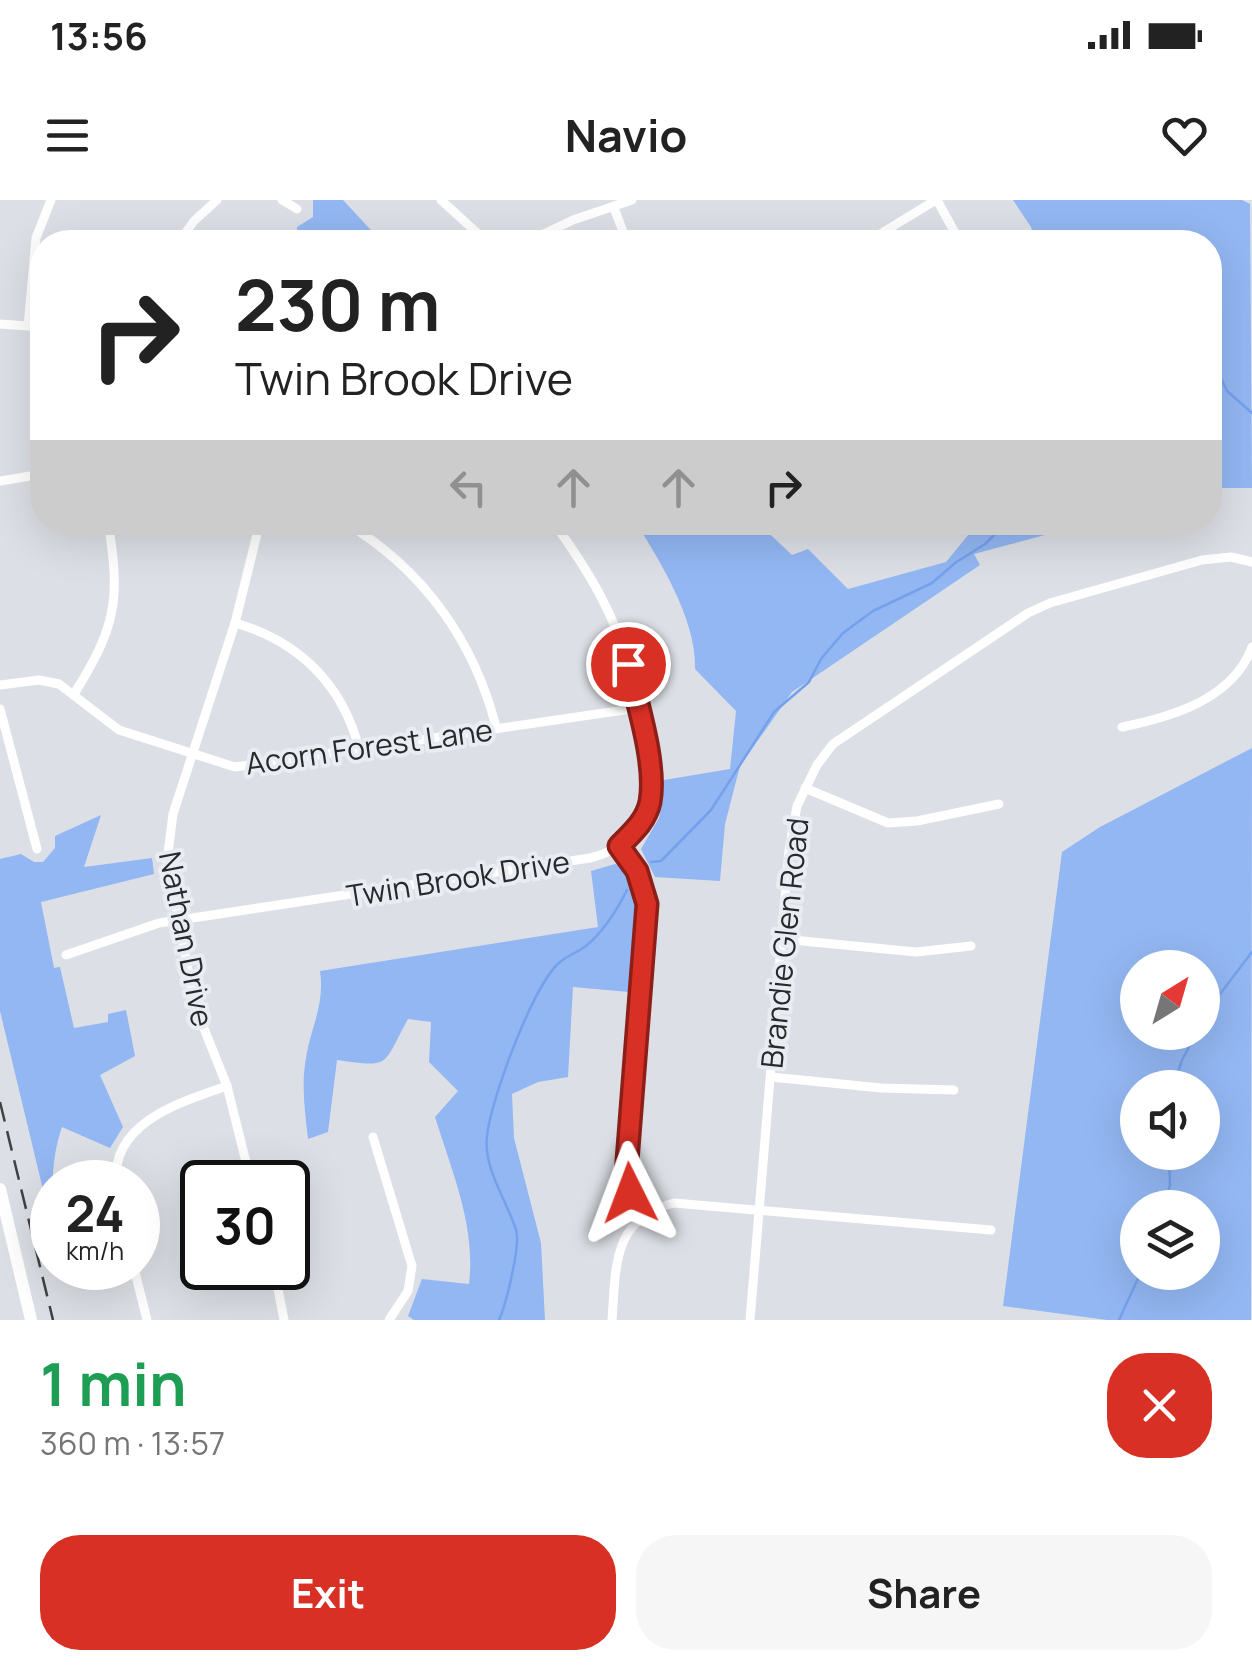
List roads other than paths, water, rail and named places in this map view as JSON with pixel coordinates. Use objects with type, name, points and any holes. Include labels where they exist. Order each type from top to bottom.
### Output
[{"type":"main road","points":[[0,1188],[31,1320]]},
{"type":"street","points":[[39,230],[50,200]]},
{"type":"street","points":[[188,230],[217,200]]},
{"type":"street","points":[[282,200],[298,209]]},
{"type":"street","points":[[442,200],[474,230]]},
{"type":"street","points":[[552,230],[632,200]]},
{"type":"street","points":[[887,230],[937,200],[953,230]]},
{"type":"street","points":[[614,208],[622,230]]},
{"type":"street","points":[[0,324],[28,326],[30,304]]},
{"type":"street","points":[[0,481],[30,476]]},
{"type":"street","points":[[74,694],[100,652],[115,606],[117,580],[110,535]]},
{"type":"street","name":"Nathan Drive","points":[[246,1160],[227,1086],[195,1006],[167,861],[168,840],[235,623],[257,535]]},
{"type":"street","points":[[363,535],[394,557],[443,610],[472,657],[496,727]]},
{"type":"street","points":[[563,535],[612,619],[628,664],[649,764],[650,802],[641,824],[619,846],[637,871],[647,904],[626,1174],[630,1193],[642,1215]]},
{"type":"street","name":"Brandie Glen Road","points":[[750,1320],[794,818],[824,753],[846,732],[1039,608],[1202,560],[1231,557],[1252,562]]},
{"type":"street","points":[[235,623],[280,640],[304,657],[336,692],[348,712],[359,749]]},
{"type":"street","points":[[1122,727],[1165,716],[1225,687],[1241,672],[1252,647]]},
{"type":"street","name":"Acorn Forest Lane","points":[[0,685],[39,680],[59,684],[119,730],[235,767],[638,708]]},
{"type":"street","points":[[0,709],[38,849]]},
{"type":"street","points":[[805,788],[888,823],[999,804]]},
{"type":"street","name":"Twin Brook Drive","points":[[66,955],[159,923],[590,858],[608,854],[619,846]]},
{"type":"street","points":[[782,938],[916,952],[971,946]]},
{"type":"street","points":[[771,1077],[881,1088],[954,1090]]},
{"type":"street","points":[[120,1160],[125,1146],[146,1120],[227,1086]]},
{"type":"street","points":[[374,1138],[412,1266],[408,1291],[389,1320]]},
{"type":"street","points":[[612,1320],[622,1244],[642,1215],[674,1203],[990,1230]]},
{"type":"street","points":[[139,1290],[146,1320]]},
{"type":"street","points":[[278,1290],[284,1320]]},
{"type":"waterway","points":[[1222,380],[1227,391],[1252,413]]},
{"type":"waterway","points":[[651,862],[661,861],[711,810],[774,712],[809,682],[821,659],[843,633],[873,611],[932,583],[994,535]]},
{"type":"waterway","points":[[499,1320],[512,1275],[517,1238],[487,1148],[496,1096],[515,1043],[550,974],[599,934],[627,890]]},
{"type":"waterway","points":[[1220,994],[1252,952]]},
{"type":"waterway","points":[[1179,1070],[1187,1050]]},
{"type":"waterway","points":[[1169,1190],[1170,1170]]},
{"type":"waterway","points":[[1119,1320],[1133,1290]]},
{"type":"railway","points":[[0,1102],[53,1320]]}]
